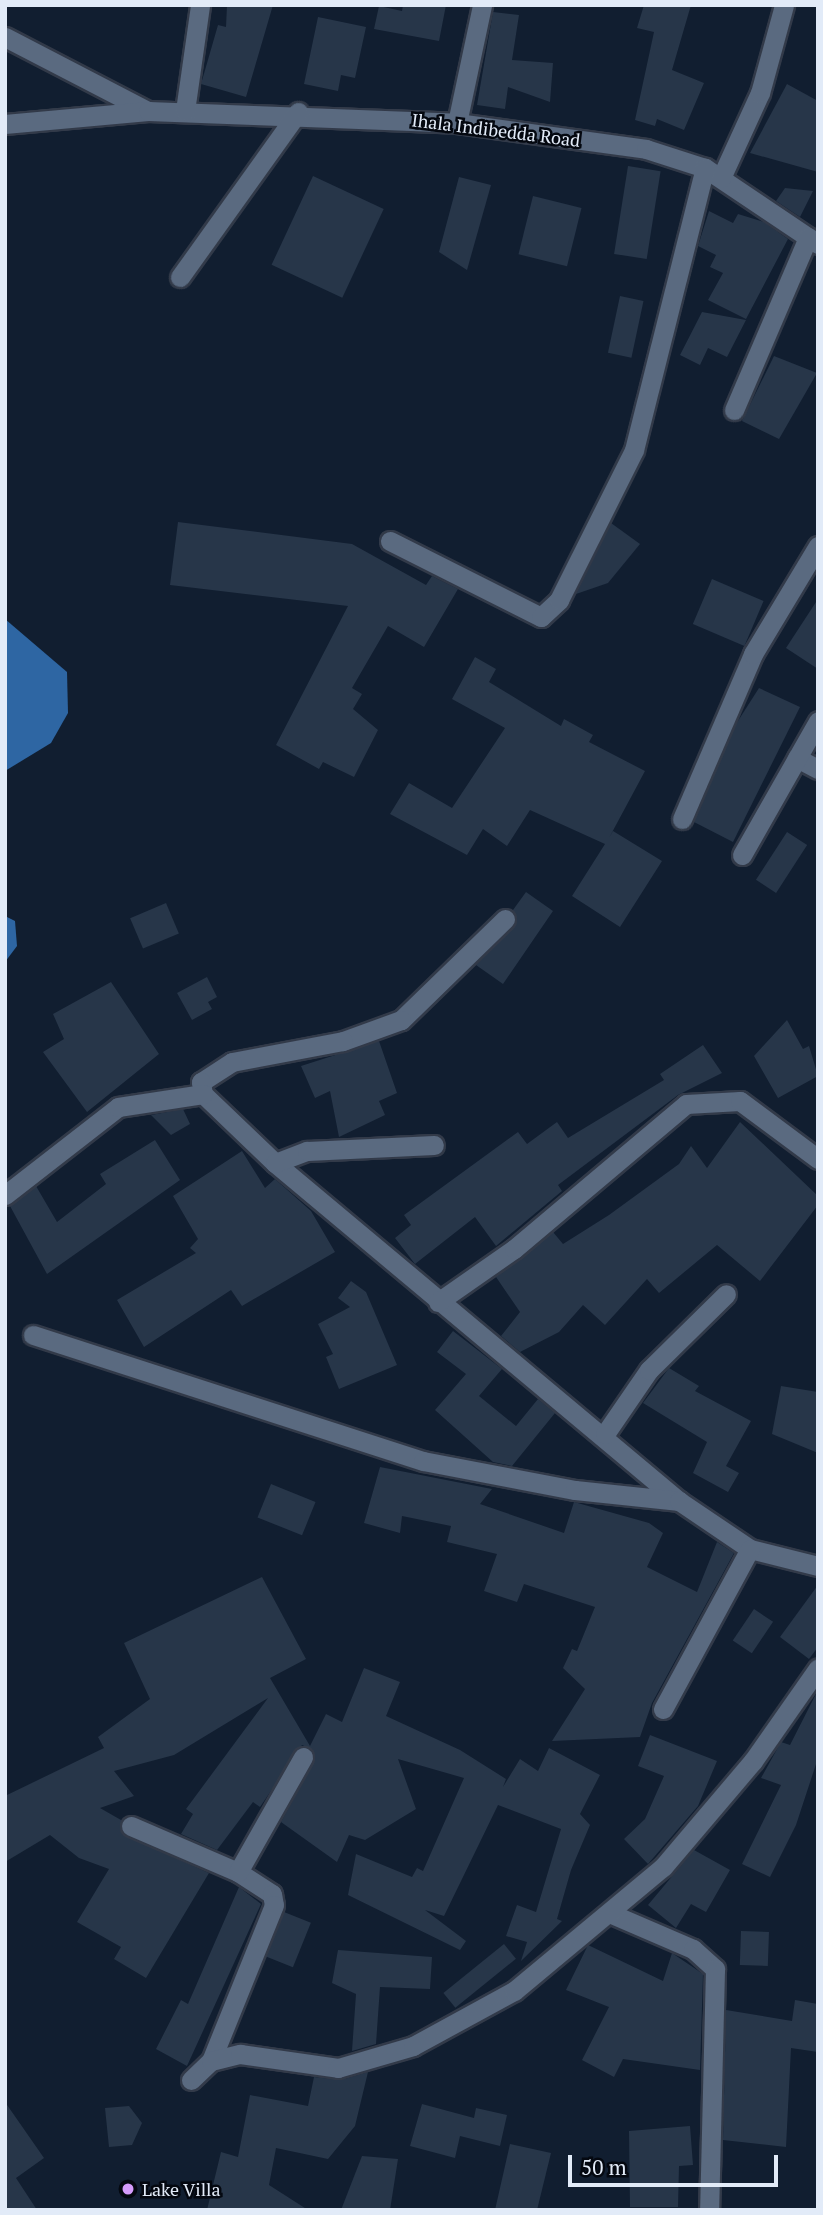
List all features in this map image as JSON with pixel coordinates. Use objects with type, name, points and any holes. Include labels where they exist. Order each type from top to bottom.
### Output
[{"type":"street","points":[[185,111],[200,5]]},
{"type":"street","points":[[457,123],[482,5]]},
{"type":"street","points":[[390,541],[541,617],[559,600],[634,450],[713,173],[761,93],[784,5]]},
{"type":"street","name":"Ihala Indibedda Road","points":[[5,37],[148,111]]},
{"type":"street","name":"Ihala Indibedda Road","points":[[5,124],[148,111],[298,112],[457,123],[646,149],[713,173],[813,240]]},
{"type":"street","points":[[180,277],[298,112]]},
{"type":"street","points":[[734,410],[813,240]]},
{"type":"street","points":[[682,819],[753,654],[818,546]]},
{"type":"street","points":[[742,855],[818,721]]},
{"type":"street","points":[[797,758],[818,769]]},
{"type":"street","points":[[505,919],[401,1020],[343,1041],[232,1062],[201,1082],[204,1094],[275,1164],[438,1303],[606,1434],[679,1501],[750,1549],[818,1566]]},
{"type":"street","points":[[5,1195],[118,1107],[204,1094]]},
{"type":"street","points":[[438,1303],[514,1249],[686,1104],[740,1101],[818,1159]]},
{"type":"street","points":[[275,1164],[307,1151],[434,1145]]},
{"type":"street","points":[[606,1434],[649,1370],[726,1294]]},
{"type":"street","points":[[33,1335],[423,1461],[575,1490],[679,1501]]},
{"type":"street","points":[[663,1709],[750,1549]]},
{"type":"street","points":[[191,2080],[211,2062],[240,2053],[338,2068],[413,2046],[514,1991],[614,1915],[663,1867],[752,1761],[818,1668]]},
{"type":"street","points":[[238,1872],[303,1757]]},
{"type":"street","points":[[131,1826],[238,1872],[272,1894],[274,1905],[211,2062]]},
{"type":"street","points":[[614,1915],[693,1949],[715,1969],[709,2210]]},
{"type":"water","points":[[5,619],[67,672],[68,713],[51,743],[5,771]]},
{"type":"water","points":[[5,916],[15,921],[17,946],[5,962]]},
{"type":"building","points":[[227,5],[273,5],[246,97],[201,84],[218,25],[226,27]]},
{"type":"building","points":[[403,5],[446,5],[439,41],[374,29],[379,6],[402,11]]},
{"type":"building","points":[[644,5],[691,5],[672,70],[704,83],[684,130],[657,119],[655,126],[635,120],[654,32],[637,28]]},
{"type":"building","points":[[493,12],[519,15],[512,60],[553,63],[550,102],[508,87],[505,109],[477,105]]},
{"type":"building","points":[[318,17],[366,27],[355,78],[341,75],[338,91],[304,84]]},
{"type":"building","points":[[787,84],[818,101],[818,172],[750,153]]},
{"type":"building","points":[[628,166],[661,171],[647,259],[614,254]]},
{"type":"building","points":[[313,176],[384,209],[342,298],[272,265]]},
{"type":"building","points":[[459,177],[491,185],[467,270],[439,252]]},
{"type":"building","points":[[785,188],[813,191],[800,217],[776,201]]},
{"type":"building","points":[[533,196],[582,208],[567,266],[518,254]]},
{"type":"building","points":[[709,211],[733,223],[738,214],[764,222],[788,239],[746,319],[708,300],[723,273],[710,267],[716,255],[698,246]]},
{"type":"building","points":[[620,296],[643,301],[631,358],[608,353]]},
{"type":"building","points":[[702,312],[746,320],[727,357],[708,348],[700,365],[680,355]]},
{"type":"building","points":[[774,356],[817,373],[779,439],[742,421]]},
{"type":"building","points":[[178,522],[352,544],[426,585],[432,576],[458,589],[424,647],[388,626],[352,688],[362,694],[353,709],[378,730],[354,777],[323,762],[319,769],[276,745],[348,606],[170,585]]},
{"type":"building","points":[[611,523],[640,544],[608,583],[576,594]]},
{"type":"building","points":[[712,579],[764,601],[744,646],[693,624]]},
{"type":"building","points":[[818,599],[818,669],[786,648]]},
{"type":"building","points":[[475,657],[496,669],[489,682],[561,726],[564,719],[593,735],[589,742],[645,771],[609,838],[613,831],[662,861],[620,927],[572,896],[605,844],[530,810],[507,846],[483,829],[467,855],[390,814],[409,783],[452,808],[505,728],[452,699]]},
{"type":"building","points":[[759,688],[800,707],[733,842],[694,822],[736,724]]},
{"type":"building","points":[[787,832],[807,845],[776,893],[756,880]]},
{"type":"building","points":[[526,892],[553,911],[503,984],[476,965],[514,927],[513,910]]},
{"type":"building","points":[[166,903],[179,933],[143,949],[130,918]]},
{"type":"building","points":[[207,977],[217,997],[208,1002],[212,1009],[192,1020],[177,993]]},
{"type":"building","points":[[111,982],[159,1054],[87,1112],[43,1052],[64,1039],[53,1014]]},
{"type":"building","points":[[787,1020],[803,1049],[809,1046],[818,1076],[778,1098],[754,1056]]},
{"type":"building","points":[[379,1041],[397,1093],[379,1101],[385,1115],[339,1137],[330,1091],[315,1098],[301,1066]]},
{"type":"building","points":[[703,1045],[722,1073],[678,1095],[558,1185],[562,1191],[496,1246],[475,1217],[415,1264],[395,1238],[411,1225],[404,1215],[518,1132],[527,1144],[557,1122],[568,1138],[664,1080],[660,1074]]},
{"type":"building","points":[[183,1109],[190,1124],[171,1135],[151,1115]]},
{"type":"building","points":[[740,1122],[818,1196],[818,1205],[760,1281],[717,1245],[659,1293],[647,1279],[605,1325],[583,1305],[559,1332],[520,1352],[501,1336],[520,1312],[496,1277],[553,1232],[563,1244],[609,1215],[679,1164],[691,1146],[707,1168]]},
{"type":"building","points":[[155,1140],[180,1180],[47,1274],[10,1206],[36,1186],[57,1222],[106,1184],[100,1174]]},
{"type":"building","points":[[242,1151],[265,1188],[275,1179],[311,1211],[335,1252],[242,1306],[231,1290],[144,1347],[117,1300],[196,1253],[190,1248],[198,1239],[173,1196]]},
{"type":"building","points":[[351,1281],[366,1292],[397,1365],[339,1389],[326,1357],[333,1354],[318,1324],[350,1307],[338,1298]]},
{"type":"building","points":[[453,1331],[502,1369],[479,1396],[516,1426],[538,1399],[555,1413],[512,1466],[493,1462],[435,1410],[466,1374],[437,1352]]},
{"type":"building","points":[[669,1368],[699,1386],[695,1391],[751,1421],[726,1466],[739,1473],[728,1492],[693,1473],[707,1442],[643,1403]]},
{"type":"building","points":[[781,1386],[818,1392],[818,1453],[772,1434]]},
{"type":"building","points":[[380,1467],[492,1489],[480,1504],[564,1533],[574,1502],[649,1523],[663,1533],[647,1567],[697,1592],[717,1542],[734,1553],[652,1703],[640,1737],[552,1741],[585,1689],[563,1668],[572,1649],[577,1651],[595,1607],[524,1584],[517,1602],[484,1591],[497,1554],[447,1542],[451,1526],[402,1516],[400,1533],[364,1523]]},
{"type":"building","points":[[271,1484],[316,1502],[302,1535],[258,1517]]},
{"type":"building","points":[[262,1577],[306,1659],[270,1678],[310,1746],[326,1714],[342,1722],[364,1668],[400,1682],[386,1716],[460,1750],[506,1779],[503,1787],[520,1759],[538,1771],[549,1748],[600,1775],[580,1814],[590,1825],[571,1870],[557,1919],[562,1921],[521,1961],[527,1942],[506,1936],[517,1905],[536,1912],[561,1829],[498,1805],[444,1916],[425,1910],[466,1941],[460,1950],[348,1895],[356,1854],[412,1877],[417,1868],[423,1871],[464,1778],[398,1759],[416,1809],[365,1840],[349,1835],[337,1862],[281,1822],[314,1762],[313,1750],[302,1745],[260,1807],[253,1802],[217,1850],[181,1834],[193,1814],[186,1809],[268,1698],[174,1755],[114,1771],[134,1796],[100,1808],[121,1820],[122,1834],[209,1873],[146,1978],[114,1959],[121,1947],[77,1922],[109,1869],[79,1858],[50,1835],[5,1862],[5,1796],[104,1748],[98,1737],[150,1699],[124,1643]]},
{"type":"building","points":[[818,1585],[818,1647],[809,1659],[780,1637]]},
{"type":"building","points":[[754,1609],[773,1622],[752,1653],[733,1641]]},
{"type":"building","points":[[818,1690],[818,1758],[796,1825],[770,1877],[742,1864],[781,1785],[761,1778],[781,1742],[790,1745]]},
{"type":"building","points":[[650,1735],[717,1761],[698,1806],[648,1864],[624,1839],[645,1819],[664,1776],[638,1766]]},
{"type":"building","points":[[694,1850],[730,1870],[706,1912],[691,1904],[676,1928],[648,1905]]},
{"type":"building","points":[[239,1887],[261,1904],[187,2066],[156,2049],[181,2000],[188,2004]]},
{"type":"building","points":[[284,1912],[311,1923],[293,1967],[266,1957]]},
{"type":"building","points":[[741,1931],[769,1932],[768,1966],[740,1965]]},
{"type":"building","points":[[504,1944],[516,1959],[455,2008],[443,1993]]},
{"type":"building","points":[[588,1945],[663,1981],[672,1953],[703,1974],[700,2070],[623,2059],[614,2077],[582,2060],[609,2007],[566,1990]]},
{"type":"building","points":[[338,1950],[432,1957],[430,1989],[380,1987],[376,2044],[352,2051],[356,1994],[332,1983]]},
{"type":"building","points":[[795,2000],[818,2004],[818,2052],[791,2048],[786,2147],[723,2140],[726,2010],[792,2021]]},
{"type":"building","points":[[368,2072],[355,2126],[328,2159],[276,2148],[269,2185],[308,2210],[207,2210],[221,2152],[238,2157],[250,2095],[308,2106],[314,2077],[341,2080]]},
{"type":"building","points":[[5,2102],[44,2158],[16,2178],[37,2210],[5,2210]]},
{"type":"building","points":[[422,2104],[474,2118],[476,2108],[507,2115],[500,2146],[460,2136],[455,2158],[410,2146]]},
{"type":"building","points":[[129,2106],[142,2123],[132,2145],[109,2147],[105,2108]]},
{"type":"building","points":[[690,2126],[693,2165],[679,2166],[678,2207],[630,2207],[629,2131]]},
{"type":"building","points":[[510,2144],[551,2153],[537,2210],[495,2210]]},
{"type":"building","points":[[362,2156],[398,2159],[390,2210],[341,2210]]},
{"type":"place","name":"Lake Villa","points":[[128,2189]]}]
